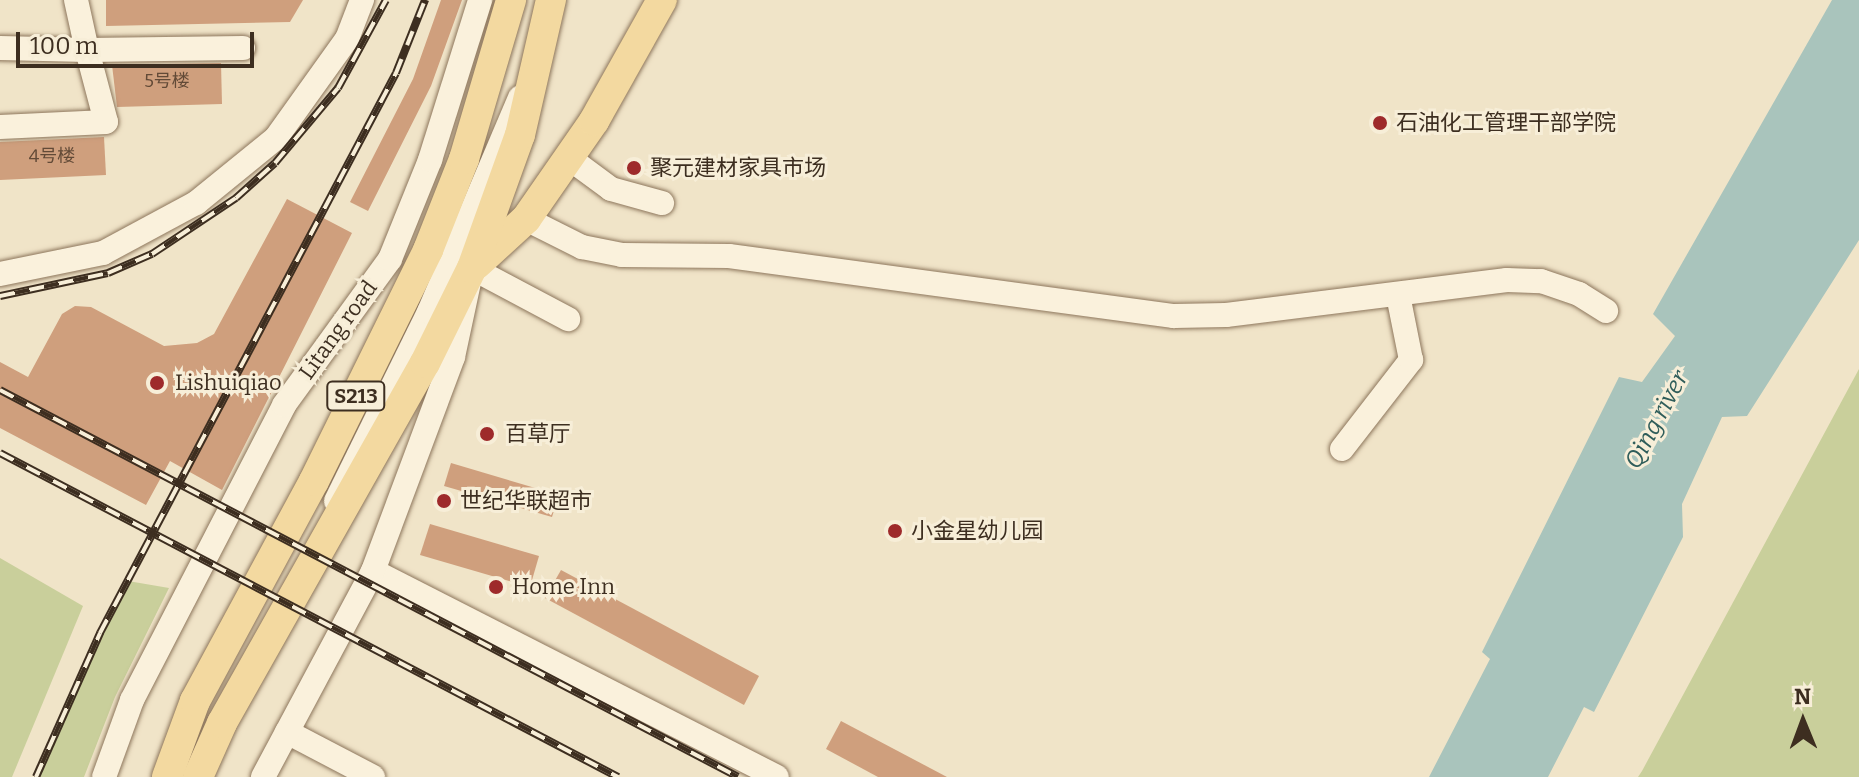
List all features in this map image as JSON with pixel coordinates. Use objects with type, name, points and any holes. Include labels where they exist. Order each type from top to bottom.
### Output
[{"type":"main road","name":"Litang road","points":[[167,777],[195,701],[314,481],[428,250],[464,159],[511,0]]},
{"type":"main road","name":"S213","points":[[198,777],[222,723],[324,534],[419,375],[472,268],[520,135],[551,0]]},
{"type":"main road","points":[[472,268],[526,219],[569,158],[662,0]]},
{"type":"street","points":[[0,127],[106,122],[76,0]]},
{"type":"street","points":[[0,274],[103,253],[196,203],[276,138],[347,39],[362,0]]},
{"type":"street","name":"Litang road","points":[[104,777],[132,700],[284,405],[390,259],[430,160],[480,0]]},
{"type":"street","points":[[0,48],[243,48]]},
{"type":"street","points":[[324,534],[347,472],[429,312],[534,66]]},
{"type":"street","points":[[569,158],[598,176],[611,189],[636,193],[662,203]]},
{"type":"street","points":[[526,219],[582,247],[622,255],[729,256],[1174,316],[1226,315],[1541,281],[1579,294],[1606,311]]},
{"type":"street","points":[[472,268],[568,319]]},
{"type":"street","name":"S213","points":[[263,777],[373,571],[453,357],[472,268]]},
{"type":"street","points":[[1342,449],[1411,360],[1408,326],[1398,295]]},
{"type":"street","points":[[373,571],[777,777]]},
{"type":"street","points":[[287,732],[373,777]]},
{"type":"green space","points":[[1859,369],[1859,777],[1638,777],[1642,771]]},
{"type":"green space","points":[[0,558],[83,606],[12,777],[0,777]]},
{"type":"green space","points":[[128,581],[169,588],[115,697],[84,777],[36,777],[76,681]]},
{"type":"water","name":"Qing river","points":[[1832,0],[1859,0],[1859,240],[1747,416],[1722,417],[1682,504],[1683,537],[1594,712],[1584,707],[1548,777],[1429,777],[1490,659],[1482,652],[1619,377],[1642,382],[1675,336],[1653,314]]},
{"type":"building","points":[[106,0],[303,0],[290,22],[106,26]]},
{"type":"building","points":[[441,0],[462,0],[431,86],[368,211],[350,202],[413,79]]},
{"type":"building","points":[[221,63],[222,104],[117,107],[112,65]]},
{"type":"building","points":[[104,137],[106,175],[0,180],[0,142]]},
{"type":"building","name":"Lishuiqiao","points":[[287,199],[352,233],[222,490],[170,461],[146,505],[0,428],[0,362],[28,377],[62,314],[75,306],[91,307],[164,346],[197,343],[214,334]]},
{"type":"building","points":[[451,463],[559,495],[552,517],[444,486]]},
{"type":"building","points":[[430,524],[539,556],[530,587],[420,555]]},
{"type":"building","points":[[561,570],[759,676],[744,705],[545,598]]},
{"type":"building","points":[[841,721],[947,777],[878,777],[826,749]]},
{"type":"railway","points":[[0,296],[108,273],[152,254],[236,198],[275,163],[338,88],[386,0]]},
{"type":"railway","points":[[36,777],[100,633],[396,73],[425,0]]},
{"type":"railway","points":[[0,390],[738,777]]},
{"type":"railway","points":[[0,453],[618,777]]},
{"type":"place","name":"石油化工管理干部学院","points":[[1380,123]]},
{"type":"place","name":"聚元建材家具市场","points":[[634,168]]},
{"type":"place","name":"Lishuiqiao","points":[[157,383]]},
{"type":"place","name":"百草厅","points":[[487,434]]},
{"type":"place","name":"世纪华联超市","points":[[444,501]]},
{"type":"place","name":"小金星幼儿园","points":[[895,531]]},
{"type":"place","name":"Home Inn","points":[[496,587]]}]
